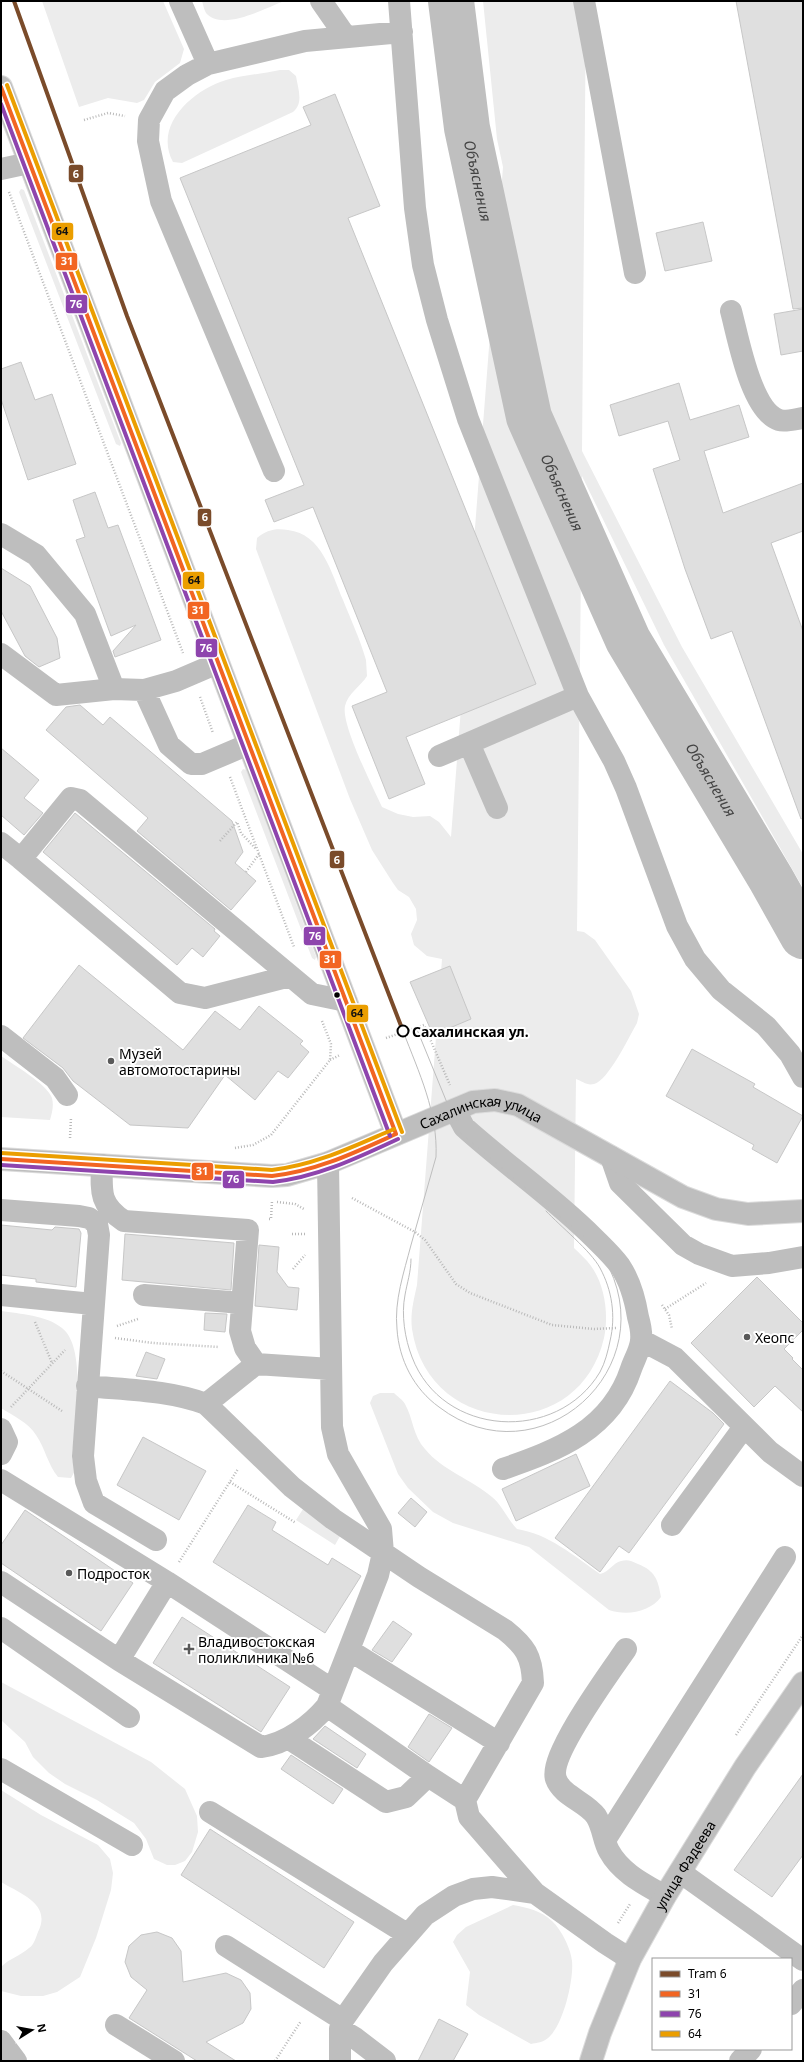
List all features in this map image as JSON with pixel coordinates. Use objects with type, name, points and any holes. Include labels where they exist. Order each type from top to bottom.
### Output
[{"type":"main road","points":[[180,1],[208,64]]},
{"type":"main road","points":[[321,1],[346,37]]},
{"type":"main road","points":[[399,1],[415,208],[423,265],[437,320],[468,419],[578,696],[626,788],[677,926],[695,959],[721,990],[766,1026],[790,1054],[803,1077]]},
{"type":"main road","points":[[584,1],[635,273]]},
{"type":"main road","points":[[274,471],[161,201],[148,141],[149,120],[165,91],[186,75],[208,64],[305,41],[402,32]]},
{"type":"main road","points":[[1,87],[396,1134]]},
{"type":"main road","points":[[1,169],[29,162]]},
{"type":"main road","points":[[731,311],[754,394],[767,413],[779,420],[803,418]]},
{"type":"main road","points":[[1,534],[36,554],[85,614],[114,689]]},
{"type":"main road","points":[[1,654],[56,695],[114,689],[144,690],[176,681],[218,663]]},
{"type":"main road","points":[[144,690],[169,745],[190,764],[202,764],[249,744]]},
{"type":"main road","points":[[439,756],[578,696]]},
{"type":"main road","points":[[469,743],[497,808]]},
{"type":"main road","points":[[21,859],[72,798],[80,800],[312,994],[346,1001]]},
{"type":"main road","points":[[1,843],[180,993],[205,998],[290,976]]},
{"type":"main road","points":[[1,1036],[56,1078],[67,1095]]},
{"type":"main road","name":"Сахалинская улица","points":[[1,1159],[272,1176],[287,1175],[328,1163],[473,1102],[495,1100],[518,1105],[683,1197],[716,1208],[748,1214],[803,1211]]},
{"type":"main road","points":[[457,1109],[464,1127],[581,1225],[611,1256],[620,1267],[630,1284],[640,1332],[627,1383],[616,1401],[596,1424],[578,1438],[550,1452],[503,1469]]},
{"type":"main road","points":[[612,1157],[620,1183],[672,1236],[683,1245],[700,1254],[732,1266],[770,1263],[803,1257]]},
{"type":"main road","points":[[1,1582],[119,1660],[261,1747],[273,1745],[288,1738],[319,1715],[330,1698],[349,1650],[378,1575],[383,1553],[381,1529],[338,1454],[332,1428],[328,1163]]},
{"type":"main road","points":[[102,1165],[101,1190],[111,1212],[124,1221],[248,1230],[240,1331],[251,1356]]},
{"type":"main road","points":[[1,1210],[79,1216],[89,1218],[97,1224],[99,1235],[92,1304],[84,1425],[83,1456],[86,1481],[94,1503],[156,1540]]},
{"type":"main road","points":[[1,1295],[92,1304]]},
{"type":"main road","points":[[153,1296],[242,1303]]},
{"type":"main road","points":[[640,1332],[675,1358],[770,1452],[803,1476]]},
{"type":"main road","points":[[251,1356],[331,1369]]},
{"type":"main road","points":[[206,1404],[251,1356]]},
{"type":"main road","points":[[87,1386],[191,1398],[206,1404],[292,1487],[333,1519],[383,1553],[505,1630],[518,1640],[528,1654],[532,1668],[533,1683],[465,1800]]},
{"type":"main road","points":[[672,1525],[744,1427]]},
{"type":"main road","points":[[1,1429],[6,1442],[1,1454]]},
{"type":"main road","points":[[1,1480],[167,1582],[330,1698],[428,1776],[465,1800],[469,1817],[535,1893],[605,1943],[630,1958]]},
{"type":"main road","points":[[605,1840],[785,1557]]},
{"type":"main road","points":[[119,1660],[167,1582]]},
{"type":"main road","points":[[1,1628],[129,1717]]},
{"type":"main road","points":[[349,1650],[499,1743]]},
{"type":"main road","points":[[626,1650],[564,1745],[555,1772],[560,1786],[595,1815],[600,1823],[608,1850],[622,1869],[665,1896]]},
{"type":"main road","name":"улица Фадеева","points":[[591,2061],[600,2033],[630,1958],[665,1896],[745,1766],[803,1683]]},
{"type":"main road","points":[[288,1738],[386,1802],[406,1797],[428,1776]]},
{"type":"main road","points":[[1,1769],[132,1846]]},
{"type":"main road","points":[[210,1812],[407,1934]]},
{"type":"main road","points":[[680,1872],[803,1960]]},
{"type":"main road","points":[[334,2060],[342,2024],[383,1963],[425,1915],[454,1896],[473,1889],[492,1886],[535,1893]]},
{"type":"main road","points":[[226,1946],[314,2002],[342,2024],[355,2038],[385,2061]]},
{"type":"main road","points":[[792,2003],[803,1990]]},
{"type":"main road","points":[[116,2025],[174,2061]]},
{"type":"main road","points":[[1,2041],[16,2061]]},
{"type":"main road","points":[[740,2061],[750,2050]]},
{"type":"path","points":[[84,120],[108,113],[149,120]]},
{"type":"path","points":[[220,841],[237,822],[241,833],[257,850]]},
{"type":"path","points":[[246,872],[259,854]]},
{"type":"path","points":[[403,1031],[424,1025],[457,1109]]},
{"type":"path","points":[[328,1185],[415,1232],[425,1240],[456,1284],[470,1293],[552,1324],[594,1329],[621,1328],[640,1332],[732,1266]]},
{"type":"path","points":[[265,1201],[295,1204],[306,1209],[308,1214]]},
{"type":"path","points":[[292,1234],[311,1234]]},
{"type":"path","points":[[293,1269],[307,1252]]},
{"type":"path","points":[[17,1398],[29,1389],[67,1348],[91,1334],[143,1317],[153,1309],[153,1296]]},
{"type":"path","points":[[91,1334],[251,1356]]},
{"type":"path","points":[[1,1371],[84,1425]]},
{"type":"path","points":[[167,1582],[234,1476]]},
{"type":"path","points":[[275,2061],[314,2002]]},
{"type":"shaded area","points":[[42,1],[163,1],[184,49],[180,63],[155,82],[144,100],[137,103],[108,98],[79,107]]},
{"type":"shaded area","points":[[202,1],[284,1],[244,17],[222,20],[213,18],[206,13]]},
{"type":"shaded area","points":[[483,1],[586,1],[582,451],[682,647],[803,854],[803,888],[664,645],[582,476],[577,931],[584,932],[595,940],[631,991],[639,1014],[637,1023],[629,1038],[618,1058],[606,1075],[594,1084],[587,1084],[576,1079],[574,1248],[591,1266],[603,1291],[606,1310],[604,1338],[589,1373],[566,1397],[536,1411],[505,1415],[473,1408],[445,1392],[424,1365],[412,1329],[412,1312],[417,1285],[442,959],[427,956],[414,945],[411,934],[417,920],[416,909],[409,897],[398,890],[372,850],[350,799],[256,549],[257,538],[261,535],[271,530],[283,529],[300,533],[309,539],[324,556],[366,660],[367,676],[349,697],[345,706],[345,715],[348,727],[365,771],[382,807],[398,814],[413,817],[430,816],[439,822],[451,837],[503,167],[497,139]]},
{"type":"shaded area","points":[[280,70],[289,70],[296,76],[299,100],[293,112],[182,163],[173,162],[168,148],[168,135],[172,122],[189,101],[213,85],[226,80]]},
{"type":"shaded area","points":[[21,189],[24,190],[121,443],[120,446],[116,444],[19,192]]},
{"type":"shaded area","points":[[243,769],[246,770],[316,957],[315,960],[312,958],[241,772]]},
{"type":"shaded area","points":[[1,1056],[30,1075],[49,1093],[53,1104],[50,1120],[1,1117]]},
{"type":"shaded area","points":[[1,1311],[48,1320],[62,1328],[70,1338],[75,1352],[78,1389],[72,1458],[75,1471],[71,1478],[58,1477],[33,1431],[20,1420],[1,1408]]},
{"type":"shaded area","points":[[380,1393],[394,1393],[408,1409],[421,1444],[432,1457],[492,1497],[499,1504],[517,1529],[540,1536],[550,1541],[571,1553],[600,1574],[623,1560],[631,1561],[644,1567],[655,1576],[659,1585],[661,1597],[651,1606],[638,1611],[623,1613],[609,1610],[529,1547],[453,1523],[433,1512],[408,1488],[398,1474],[370,1403],[373,1396]]},
{"type":"shaded area","points":[[305,1506],[343,1531],[335,1545],[296,1520]]},
{"type":"shaded area","points":[[1,1682],[151,1762],[185,1789],[197,1816],[198,1832],[192,1852],[185,1861],[175,1865],[167,1865],[154,1859],[146,1839],[134,1823],[97,1800],[65,1784],[49,1773],[33,1757],[25,1742],[1,1720]]},
{"type":"shaded area","points":[[1,1790],[41,1815],[98,1845],[110,1859],[113,1873],[111,1890],[96,1938],[80,1977],[57,1992],[43,1996],[21,1996],[1,1991],[1,1967],[31,1947],[35,1941],[41,1922],[41,1914],[38,1907],[32,1901],[1,1882]]},
{"type":"shaded area","points":[[513,1905],[529,1908],[552,1921],[559,1929],[565,1940],[570,1951],[572,1961],[569,1991],[563,2013],[558,2024],[546,2039],[531,2044],[479,2015],[466,2005],[470,1972],[453,1942],[457,1935],[466,1927]]},
{"type":"building","points":[[736,1],[803,1],[803,308],[793,309]]},
{"type":"building","points":[[335,94],[380,206],[348,218],[536,684],[406,737],[425,784],[389,799],[352,706],[387,692],[313,507],[274,522],[265,500],[304,485],[180,178],[311,125],[303,107]]},
{"type":"building","points":[[703,222],[712,261],[665,271],[656,233]]},
{"type":"building","points":[[803,309],[803,351],[781,355],[774,314]]},
{"type":"building","points":[[21,362],[35,400],[52,394],[76,464],[28,480],[1,399],[1,369]]},
{"type":"building","points":[[679,383],[690,420],[739,405],[749,437],[704,451],[723,513],[803,483],[803,531],[771,543],[803,631],[803,818],[801,819],[732,631],[711,639],[685,569],[653,469],[680,460],[668,421],[619,436],[610,405]]},
{"type":"building","points":[[95,492],[108,528],[118,525],[161,640],[115,657],[113,651],[136,625],[111,636],[76,540],[85,537],[73,500]]},
{"type":"building","points":[[1,568],[30,586],[57,638],[60,658],[39,667],[25,656],[1,611]]},
{"type":"building","points":[[80,705],[103,725],[110,717],[232,821],[243,852],[235,863],[256,881],[231,910],[137,831],[148,818],[46,730],[66,707]]},
{"type":"building","points":[[1,748],[39,780],[24,798],[43,813],[24,835],[1,815]]},
{"type":"building","points":[[75,813],[215,929],[214,931],[220,936],[203,957],[192,948],[177,965],[43,852]]},
{"type":"building","points":[[79,965],[183,1050],[215,1011],[240,1030],[259,1006],[303,1041],[300,1044],[309,1052],[288,1078],[278,1071],[255,1100],[225,1075],[188,1128],[130,1125],[73,1081],[63,1068],[23,1038]]},
{"type":"building","points":[[450,966],[471,1019],[433,1035],[410,982]]},
{"type":"building","points":[[692,1049],[755,1084],[753,1087],[803,1116],[777,1163],[752,1149],[754,1145],[666,1096]]},
{"type":"building","points":[[1,1225],[52,1230],[55,1227],[79,1229],[81,1233],[76,1287],[36,1282],[36,1279],[1,1275]]},
{"type":"building","points":[[125,1234],[234,1243],[231,1290],[122,1280]]},
{"type":"building","points":[[259,1245],[279,1247],[277,1272],[288,1287],[299,1288],[297,1310],[255,1306]]},
{"type":"building","name":"Хеопс","points":[[757,1277],[803,1323],[803,1330],[784,1349],[803,1370],[803,1412],[775,1386],[754,1407],[691,1343]]},
{"type":"building","points":[[205,1313],[227,1314],[225,1332],[204,1330]]},
{"type":"building","points":[[146,1352],[165,1359],[157,1379],[136,1376]]},
{"type":"building","points":[[670,1381],[713,1413],[724,1424],[629,1553],[619,1546],[600,1572],[555,1538]]},
{"type":"building","points":[[143,1437],[206,1471],[179,1520],[117,1485]]},
{"type":"building","points":[[576,1454],[590,1486],[516,1521],[502,1489]]},
{"type":"building","points":[[411,1498],[427,1512],[415,1527],[398,1513]]},
{"type":"building","points":[[248,1505],[276,1522],[272,1530],[328,1565],[332,1558],[361,1576],[325,1633],[213,1562]]},
{"type":"building","points":[[25,1510],[133,1583],[101,1631],[1,1563],[1,1545]]},
{"type":"building","points":[[182,1617],[290,1687],[261,1732],[153,1663]]},
{"type":"building","points":[[393,1621],[412,1634],[392,1662],[372,1650]]},
{"type":"building","points":[[429,1714],[452,1728],[429,1762],[408,1747]]},
{"type":"building","points":[[325,1726],[366,1754],[357,1768],[313,1739]]},
{"type":"building","points":[[291,1755],[343,1789],[333,1804],[281,1769]]},
{"type":"building","points":[[803,1774],[803,1855],[772,1897],[734,1870]]},
{"type":"building","points":[[210,1829],[354,1922],[324,1968],[181,1875]]},
{"type":"building","points":[[157,1932],[172,1938],[181,1951],[183,1982],[226,1973],[241,1980],[250,1993],[251,2009],[243,2023],[206,2042],[236,2061],[197,2061],[129,2018],[147,1990],[131,1977],[125,1962],[129,1946],[141,1935]]},
{"type":"building","points":[[439,2019],[468,2034],[453,2061],[418,2061]]},
{"type":"waterway","name":"Объяснения","points":[[451,1],[467,128],[529,417],[628,640],[771,879],[803,936]]},
{"type":"tram line","name":"6","points":[[14,1],[127,316],[403,1031]]},
{"type":"tram line","points":[[403,1031],[431,1108],[436,1140],[436,1157],[405,1266],[398,1297],[396,1318],[398,1341],[405,1363],[415,1383],[430,1400],[439,1407],[477,1427],[516,1431],[552,1422],[583,1402],[606,1374],[619,1338],[619,1299],[604,1258],[596,1248],[459,1132],[416,1027]]},
{"type":"tram line","points":[[411,1259],[403,1311],[404,1327],[407,1343],[412,1357],[427,1384],[448,1403],[473,1416],[501,1422],[530,1420],[557,1411],[581,1395],[600,1372],[605,1361],[612,1332],[613,1313],[610,1294],[604,1276],[596,1261],[583,1246],[546,1211]]},
{"type":"transit line","name":"64","points":[[7,85],[402,1132]]},
{"type":"transit line","name":"31","points":[[1,87],[396,1134]]},
{"type":"transit line","name":"76","points":[[1,104],[390,1136]]},
{"type":"transit line","name":"64","points":[[1,1153],[272,1170],[288,1168],[319,1159],[394,1129]]},
{"type":"transit line","name":"31","points":[[1,1159],[272,1176],[305,1170],[336,1160],[396,1134]]},
{"type":"transit line","name":"76","points":[[1,1165],[273,1182],[306,1176],[337,1166],[398,1139]]},
{"type":"place","name":"Сахалинская ул.","points":[[403,1031]]},
{"type":"place","name":"Музей автомотостарины","points":[[111,1061]]},
{"type":"place","name":"Хеопс","points":[[747,1337]]},
{"type":"place","name":"Подросток","points":[[69,1573]]},
{"type":"place","name":"Владивостокская поликлиника №6","points":[[189,1649]]}]
